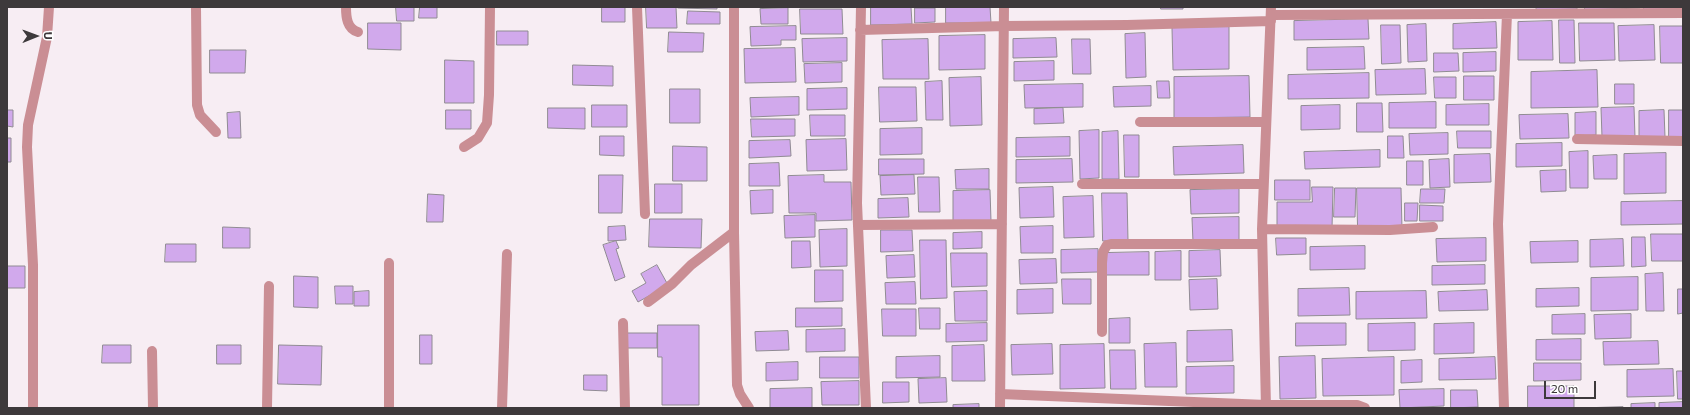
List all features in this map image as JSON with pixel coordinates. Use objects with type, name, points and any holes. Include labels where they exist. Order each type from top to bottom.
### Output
[{"type":"street","points":[[33,408],[33,265],[27,148],[30,111],[47,37],[49,7]]},
{"type":"street","points":[[196,7],[197,105],[200,115],[216,132]]},
{"type":"street","points":[[346,7],[346,15],[349,25],[353,31],[358,32]]},
{"type":"street","points":[[464,147],[478,138],[487,123],[489,95],[490,7]]},
{"type":"street","points":[[637,7],[645,214]]},
{"type":"street","points":[[734,7],[734,232],[737,385],[740,394],[749,408]]},
{"type":"street","points":[[861,7],[857,203],[866,408]]},
{"type":"street","points":[[1000,408],[1004,7]]},
{"type":"street","points":[[860,30],[1004,26],[1127,26],[1271,14],[1683,13]]},
{"type":"street","points":[[1266,406],[1262,229],[1271,14]]},
{"type":"street","points":[[1504,408],[1498,224],[1507,14]]},
{"type":"street","points":[[1140,122],[1266,122]]},
{"type":"street","points":[[1577,139],[1683,141]]},
{"type":"street","points":[[1082,184],[1263,184]]},
{"type":"street","points":[[858,225],[1002,224]]},
{"type":"street","points":[[1262,229],[1390,230],[1433,228]]},
{"type":"street","points":[[648,302],[672,284],[691,265],[734,232]]},
{"type":"street","points":[[1102,332],[1102,252],[1107,245],[1262,244]]},
{"type":"street","points":[[502,408],[507,254]]},
{"type":"street","points":[[389,263],[389,408]]},
{"type":"street","points":[[267,408],[269,286]]},
{"type":"street","points":[[623,323],[625,408]]},
{"type":"street","points":[[152,351],[153,408]]},
{"type":"street","points":[[1000,394],[1266,406],[1357,405],[1365,408]]},
{"type":"building","points":[[396,7],[414,7],[414,21],[397,21]]},
{"type":"building","points":[[420,7],[437,7],[437,18],[419,18]]},
{"type":"building","points":[[602,7],[625,7],[625,22],[602,22]]},
{"type":"building","points":[[646,7],[676,7],[677,28],[647,28]]},
{"type":"building","points":[[717,7],[717,9],[678,8]]},
{"type":"building","points":[[871,7],[911,7],[912,24],[871,25]]},
{"type":"building","points":[[946,7],[990,7],[991,23],[946,23]]},
{"type":"building","points":[[1161,7],[1183,7],[1183,9],[1161,9]]},
{"type":"building","points":[[1536,7],[1577,7],[1577,9],[1537,10]]},
{"type":"building","points":[[1585,7],[1640,7],[1640,8],[1585,10]]},
{"type":"building","points":[[1644,7],[1683,7],[1683,9],[1644,10]]},
{"type":"building","points":[[788,8],[788,24],[761,24],[760,9]]},
{"type":"building","points":[[915,8],[935,8],[935,22],[915,23]]},
{"type":"building","points":[[800,9],[842,9],[843,34],[801,34]]},
{"type":"building","points":[[688,11],[720,12],[720,24],[687,24]]},
{"type":"building","points":[[1368,19],[1369,39],[1294,40],[1294,21]]},
{"type":"building","points":[[1559,20],[1574,20],[1575,63],[1560,63]]},
{"type":"building","points":[[1552,21],[1553,60],[1518,60],[1518,22]]},
{"type":"building","points":[[1496,22],[1497,48],[1453,49],[1453,24]]},
{"type":"building","points":[[368,23],[401,23],[401,50],[368,49]]},
{"type":"building","points":[[1579,23],[1614,23],[1615,60],[1580,61]]},
{"type":"building","points":[[1426,24],[1427,61],[1408,62],[1407,25]]},
{"type":"building","points":[[1381,25],[1400,25],[1401,63],[1382,64]]},
{"type":"building","points":[[1654,25],[1655,60],[1619,61],[1618,26]]},
{"type":"building","points":[[796,26],[796,40],[781,40],[781,45],[751,46],[750,27]]},
{"type":"building","points":[[1660,26],[1683,26],[1683,63],[1661,63]]},
{"type":"building","points":[[1229,27],[1229,69],[1173,70],[1172,28]]},
{"type":"building","points":[[497,31],[528,31],[528,45],[497,45]]},
{"type":"building","points":[[669,32],[704,33],[703,52],[668,52]]},
{"type":"building","points":[[1145,33],[1146,77],[1126,78],[1125,34]]},
{"type":"building","points":[[985,35],[985,69],[939,70],[939,36]]},
{"type":"building","points":[[847,38],[847,61],[803,62],[802,39]]},
{"type":"building","points":[[1056,38],[1057,57],[1013,58],[1013,39]]},
{"type":"building","points":[[928,39],[929,79],[883,79],[882,40]]},
{"type":"building","points":[[1072,39],[1090,39],[1091,74],[1073,74]]},
{"type":"building","points":[[1364,47],[1365,69],[1307,70],[1307,48]]},
{"type":"building","points":[[795,48],[796,82],[745,83],[744,49]]},
{"type":"building","points":[[210,50],[246,50],[245,73],[210,73]]},
{"type":"building","points":[[1496,52],[1496,71],[1463,72],[1463,53]]},
{"type":"building","points":[[1434,53],[1458,53],[1459,71],[1434,72]]},
{"type":"building","points":[[445,60],[474,61],[474,103],[445,103]]},
{"type":"building","points":[[1054,61],[1054,80],[1014,81],[1014,62]]},
{"type":"building","points":[[842,63],[842,82],[805,83],[804,64]]},
{"type":"building","points":[[573,65],[613,66],[613,86],[573,85]]},
{"type":"building","points":[[1425,69],[1426,94],[1376,95],[1375,70]]},
{"type":"building","points":[[1597,70],[1598,107],[1531,108],[1531,72]]},
{"type":"building","points":[[1369,73],[1369,98],[1288,99],[1288,75]]},
{"type":"building","points":[[1249,76],[1250,117],[1174,118],[1174,77]]},
{"type":"building","points":[[1464,76],[1494,76],[1494,100],[1464,100]]},
{"type":"building","points":[[981,77],[982,125],[950,126],[949,78]]},
{"type":"building","points":[[1434,77],[1456,77],[1456,98],[1435,98]]},
{"type":"building","points":[[942,81],[943,120],[926,120],[925,82]]},
{"type":"building","points":[[1157,81],[1169,81],[1170,98],[1158,98]]},
{"type":"building","points":[[1083,84],[1083,107],[1025,108],[1024,85]]},
{"type":"building","points":[[1615,84],[1634,84],[1634,104],[1615,104]]},
{"type":"building","points":[[1151,86],[1151,106],[1114,107],[1113,87]]},
{"type":"building","points":[[879,87],[916,87],[917,121],[880,122]]},
{"type":"building","points":[[847,88],[847,109],[807,110],[807,89]]},
{"type":"building","points":[[670,89],[700,89],[700,123],[670,123]]},
{"type":"building","points":[[799,97],[799,115],[751,117],[750,98]]},
{"type":"building","points":[[1436,102],[1436,128],[1389,128],[1389,103]]},
{"type":"building","points":[[1357,103],[1382,103],[1383,132],[1357,132]]},
{"type":"building","points":[[1489,104],[1489,125],[1446,125],[1446,105]]},
{"type":"building","points":[[592,105],[627,105],[627,127],[592,127]]},
{"type":"building","points":[[1340,105],[1340,129],[1301,130],[1301,106]]},
{"type":"building","points":[[1634,107],[1635,137],[1602,137],[1601,108]]},
{"type":"building","points":[[548,108],[585,108],[585,129],[548,128]]},
{"type":"building","points":[[1063,108],[1064,123],[1034,124],[1034,109]]},
{"type":"building","points":[[7,110],[13,110],[13,127],[7,126]]},
{"type":"building","points":[[446,110],[471,110],[471,129],[446,129]]},
{"type":"building","points":[[1664,110],[1665,137],[1639,138],[1639,111]]},
{"type":"building","points":[[1669,110],[1683,110],[1683,139],[1669,139]]},
{"type":"building","points":[[240,112],[241,138],[228,138],[227,113]]},
{"type":"building","points":[[1596,112],[1596,135],[1575,136],[1575,113]]},
{"type":"building","points":[[1568,114],[1569,138],[1520,139],[1519,115]]},
{"type":"building","points":[[810,115],[845,115],[845,136],[811,136]]},
{"type":"building","points":[[751,119],[795,119],[795,136],[752,137]]},
{"type":"building","points":[[922,128],[922,154],[880,155],[880,129]]},
{"type":"building","points":[[1099,130],[1099,178],[1080,179],[1079,131]]},
{"type":"building","points":[[1118,131],[1119,179],[1102,179],[1102,132]]},
{"type":"building","points":[[1457,131],[1491,131],[1491,148],[1458,148]]},
{"type":"building","points":[[1448,133],[1448,154],[1410,155],[1409,134]]},
{"type":"building","points":[[1124,135],[1139,135],[1139,177],[1125,177]]},
{"type":"building","points":[[600,136],[624,136],[624,156],[600,155]]},
{"type":"building","points":[[1388,136],[1403,136],[1404,158],[1388,158]]},
{"type":"building","points":[[1070,137],[1070,156],[1016,157],[1016,138]]},
{"type":"building","points":[[7,138],[11,138],[11,162],[7,162]]},
{"type":"building","points":[[846,139],[847,170],[807,171],[806,140]]},
{"type":"building","points":[[790,140],[791,156],[749,158],[749,141]]},
{"type":"building","points":[[1562,143],[1562,166],[1516,167],[1516,144]]},
{"type":"building","points":[[1243,145],[1244,173],[1174,175],[1173,147]]},
{"type":"building","points":[[673,146],[707,147],[707,181],[673,181]]},
{"type":"building","points":[[1380,150],[1380,167],[1305,169],[1304,152]]},
{"type":"building","points":[[1588,151],[1588,188],[1570,188],[1569,152]]},
{"type":"building","points":[[1666,153],[1666,193],[1624,194],[1624,154]]},
{"type":"building","points":[[1490,154],[1491,182],[1454,183],[1454,155]]},
{"type":"building","points":[[1617,155],[1617,179],[1594,179],[1593,156]]},
{"type":"building","points":[[879,159],[924,159],[924,174],[879,175]]},
{"type":"building","points":[[1072,159],[1073,182],[1016,183],[1016,160]]},
{"type":"building","points":[[1449,159],[1450,187],[1430,188],[1429,160]]},
{"type":"building","points":[[1407,161],[1423,161],[1423,185],[1407,185]]},
{"type":"building","points":[[779,163],[780,186],[749,186],[749,164]]},
{"type":"building","points":[[989,169],[989,189],[956,189],[955,170]]},
{"type":"building","points":[[1566,170],[1566,191],[1541,192],[1540,171]]},
{"type":"building","points":[[599,175],[623,175],[622,213],[599,213]]},
{"type":"building","points":[[824,175],[824,182],[851,182],[852,220],[816,221],[816,213],[789,213],[788,176]]},
{"type":"building","points":[[914,175],[915,194],[881,195],[880,176]]},
{"type":"building","points":[[918,177],[939,177],[940,212],[919,212]]},
{"type":"building","points":[[1275,180],[1310,180],[1310,200],[1275,200]]},
{"type":"building","points":[[655,184],[682,184],[682,213],[655,213]]},
{"type":"building","points":[[1053,187],[1054,217],[1020,218],[1019,188]]},
{"type":"building","points":[[1312,187],[1333,187],[1332,229],[1277,228],[1277,202],[1312,202]]},
{"type":"building","points":[[1335,188],[1356,188],[1355,217],[1334,217]]},
{"type":"building","points":[[1357,188],[1401,188],[1402,229],[1358,229]]},
{"type":"building","points":[[1239,189],[1239,213],[1191,214],[1190,190]]},
{"type":"building","points":[[1421,189],[1445,189],[1444,203],[1420,203]]},
{"type":"building","points":[[773,190],[773,213],[751,214],[750,191]]},
{"type":"building","points":[[990,190],[991,221],[953,222],[953,191]]},
{"type":"building","points":[[1102,193],[1127,193],[1128,241],[1103,241]]},
{"type":"building","points":[[428,194],[444,195],[443,222],[427,222]]},
{"type":"building","points":[[1093,196],[1094,237],[1064,238],[1063,197]]},
{"type":"building","points":[[908,198],[909,217],[878,218],[878,199]]},
{"type":"building","points":[[1683,201],[1683,224],[1621,225],[1621,202]]},
{"type":"building","points":[[1405,203],[1418,203],[1417,221],[1405,221]]},
{"type":"building","points":[[1420,205],[1443,206],[1443,221],[1420,221]]},
{"type":"building","points":[[815,215],[815,237],[785,238],[784,216]]},
{"type":"building","points":[[1239,217],[1239,241],[1193,242],[1192,218]]},
{"type":"building","points":[[650,219],[702,219],[701,248],[649,247]]},
{"type":"building","points":[[625,226],[626,240],[608,241],[608,227]]},
{"type":"building","points":[[1053,226],[1053,253],[1021,253],[1020,227]]},
{"type":"building","points":[[223,227],[250,228],[250,248],[223,248]]},
{"type":"building","points":[[847,229],[847,266],[820,267],[819,230]]},
{"type":"building","points":[[881,230],[912,230],[913,251],[881,252]]},
{"type":"building","points":[[982,232],[982,248],[953,249],[953,233]]},
{"type":"building","points":[[1651,234],[1683,234],[1683,261],[1652,261]]},
{"type":"building","points":[[1632,237],[1645,237],[1646,266],[1632,267]]},
{"type":"building","points":[[1276,238],[1306,238],[1306,254],[1277,255]]},
{"type":"building","points":[[1486,238],[1486,261],[1437,262],[1436,239]]},
{"type":"building","points":[[1623,239],[1624,266],[1590,267],[1590,240]]},
{"type":"building","points":[[920,240],[946,240],[947,298],[921,299]]},
{"type":"building","points":[[616,241],[619,248],[616,249],[625,277],[615,281],[603,245]]},
{"type":"building","points":[[792,241],[810,241],[811,267],[792,268]]},
{"type":"building","points":[[1578,241],[1578,262],[1531,263],[1530,242]]},
{"type":"building","points":[[166,244],[196,244],[196,262],[165,262]]},
{"type":"building","points":[[1365,246],[1365,269],[1310,270],[1310,247]]},
{"type":"building","points":[[1098,249],[1098,272],[1061,273],[1061,250]]},
{"type":"building","points":[[1220,250],[1221,276],[1189,277],[1189,251]]},
{"type":"building","points":[[1181,251],[1181,280],[1155,280],[1155,252]]},
{"type":"building","points":[[1149,252],[1149,275],[1105,275],[1105,253]]},
{"type":"building","points":[[951,253],[987,253],[987,286],[952,287]]},
{"type":"building","points":[[914,255],[915,277],[887,278],[886,256]]},
{"type":"building","points":[[1056,259],[1057,283],[1020,284],[1019,260]]},
{"type":"building","points":[[657,265],[668,285],[638,302],[632,291],[646,283],[641,274]]},
{"type":"building","points":[[1485,265],[1485,284],[1432,285],[1432,266]]},
{"type":"building","points":[[7,266],[25,266],[25,288],[7,288]]},
{"type":"building","points":[[815,270],[843,270],[843,301],[815,302]]},
{"type":"building","points":[[1663,273],[1664,311],[1646,311],[1645,274]]},
{"type":"building","points":[[294,276],[318,277],[318,308],[294,307]]},
{"type":"building","points":[[1638,277],[1638,310],[1591,311],[1591,278]]},
{"type":"building","points":[[1062,279],[1091,279],[1091,304],[1063,304]]},
{"type":"building","points":[[1217,279],[1218,309],[1190,310],[1189,280]]},
{"type":"building","points":[[915,282],[916,304],[886,304],[885,283]]},
{"type":"building","points":[[335,286],[353,286],[353,304],[336,304]]},
{"type":"building","points":[[1349,288],[1350,315],[1298,316],[1298,289]]},
{"type":"building","points":[[1579,288],[1579,306],[1536,307],[1536,289]]},
{"type":"building","points":[[1053,289],[1053,313],[1017,314],[1017,290]]},
{"type":"building","points":[[1678,289],[1683,289],[1683,313],[1678,314]]},
{"type":"building","points":[[1487,290],[1488,310],[1439,311],[1438,292]]},
{"type":"building","points":[[369,291],[369,306],[354,306],[354,292]]},
{"type":"building","points":[[987,291],[987,321],[955,321],[954,292]]},
{"type":"building","points":[[1426,291],[1427,318],[1356,319],[1356,292]]},
{"type":"building","points":[[796,308],[842,308],[842,326],[796,327]]},
{"type":"building","points":[[919,308],[940,308],[940,329],[920,329]]},
{"type":"building","points":[[882,309],[916,309],[916,336],[883,336]]},
{"type":"building","points":[[1585,314],[1585,334],[1552,334],[1552,315]]},
{"type":"building","points":[[1631,314],[1631,338],[1595,339],[1594,315]]},
{"type":"building","points":[[1130,318],[1130,343],[1109,343],[1109,319]]},
{"type":"building","points":[[987,323],[987,341],[946,342],[946,324]]},
{"type":"building","points":[[1296,323],[1346,323],[1346,345],[1296,346]]},
{"type":"building","points":[[1415,323],[1415,350],[1368,351],[1368,324]]},
{"type":"building","points":[[1474,323],[1474,353],[1434,354],[1434,324]]},
{"type":"building","points":[[658,325],[699,325],[699,405],[662,405],[662,357],[658,357]]},
{"type":"building","points":[[845,329],[845,351],[806,352],[806,330]]},
{"type":"building","points":[[1232,330],[1233,361],[1187,362],[1187,331]]},
{"type":"building","points":[[788,331],[789,350],[756,351],[755,332]]},
{"type":"building","points":[[626,333],[657,333],[657,348],[626,348]]},
{"type":"building","points":[[420,335],[432,335],[432,364],[420,364]]},
{"type":"building","points":[[1581,339],[1581,360],[1536,360],[1536,340]]},
{"type":"building","points":[[1658,341],[1659,364],[1604,365],[1603,342]]},
{"type":"building","points":[[1176,343],[1177,387],[1145,387],[1144,344]]},
{"type":"building","points":[[1052,344],[1053,374],[1012,375],[1011,345]]},
{"type":"building","points":[[1104,344],[1105,388],[1060,389],[1060,345]]},
{"type":"building","points":[[103,345],[131,345],[131,363],[102,363]]},
{"type":"building","points":[[217,345],[241,345],[241,364],[217,364]]},
{"type":"building","points":[[279,345],[322,346],[321,385],[278,384]]},
{"type":"building","points":[[984,345],[985,381],[952,381],[952,346]]},
{"type":"building","points":[[1110,350],[1135,350],[1136,389],[1111,389]]},
{"type":"building","points":[[940,356],[940,377],[896,378],[896,357]]},
{"type":"building","points":[[1315,356],[1316,398],[1280,399],[1279,357]]},
{"type":"building","points":[[820,357],[859,357],[859,378],[820,378]]},
{"type":"building","points":[[1394,357],[1394,395],[1323,396],[1322,359]]},
{"type":"building","points":[[1495,357],[1496,379],[1439,380],[1439,359]]},
{"type":"building","points":[[1422,360],[1422,382],[1401,383],[1401,361]]},
{"type":"building","points":[[798,362],[798,380],[766,381],[766,363]]},
{"type":"building","points":[[1534,363],[1581,363],[1581,380],[1534,381]]},
{"type":"building","points":[[1234,366],[1234,393],[1186,394],[1186,367]]},
{"type":"building","points":[[1673,369],[1674,396],[1627,397],[1627,370]]},
{"type":"building","points":[[1677,371],[1683,371],[1683,399],[1678,399]]},
{"type":"building","points":[[584,375],[607,375],[607,391],[584,390]]},
{"type":"building","points":[[946,378],[947,402],[919,403],[918,379]]},
{"type":"building","points":[[859,381],[859,405],[822,405],[821,382]]},
{"type":"building","points":[[883,382],[909,382],[909,402],[883,403]]},
{"type":"building","points":[[1528,386],[1574,386],[1574,408],[1528,408]]},
{"type":"building","points":[[812,388],[812,408],[770,408],[770,389]]},
{"type":"building","points":[[1444,389],[1444,406],[1400,408],[1399,390]]},
{"type":"building","points":[[1451,390],[1477,390],[1478,407],[1451,408]]},
{"type":"building","points":[[1683,402],[1683,408],[1659,408],[1659,403]]},
{"type":"building","points":[[1655,403],[1655,408],[1631,408],[1631,404]]},
{"type":"building","points":[[979,404],[979,408],[953,408],[953,405]]},
{"type":"building","points":[[1623,407],[1623,408],[1582,408]]}]
